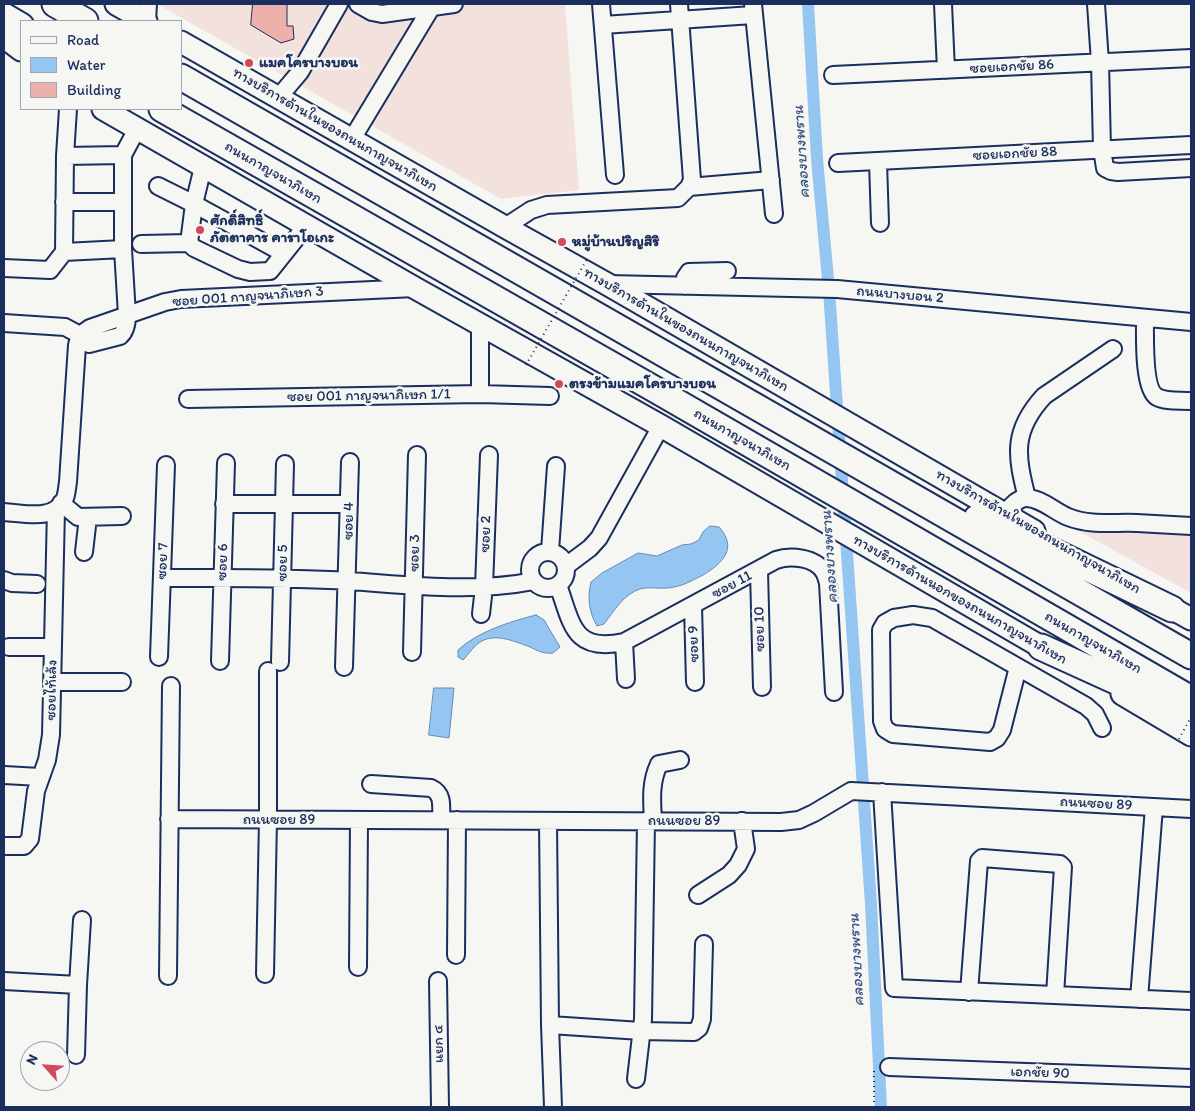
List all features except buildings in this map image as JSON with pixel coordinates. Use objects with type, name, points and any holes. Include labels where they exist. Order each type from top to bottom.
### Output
[{"type":"highway","points":[[55,4],[83,20]]},
{"type":"highway","points":[[4,16],[20,25]]},
{"type":"highway","points":[[182,78],[734,392],[1191,656]]},
{"type":"highway","name":"ถนนกาญจนาภิเษก","points":[[164,110],[1191,699]]},
{"type":"highway","points":[[893,484],[1011,531],[1186,616]]},
{"type":"highway","points":[[1044,648],[1191,716]]},
{"type":"main road","points":[[116,4],[144,20]]},
{"type":"main road","points":[[4,37],[20,49]]},
{"type":"main road","name":"ทางบริการด้านในของถนนกาญจนาภิเษก","points":[[182,43],[607,284],[1004,514],[1186,616]]},
{"type":"main road","points":[[4,53],[20,61]]},
{"type":"main road","name":"ทางบริการด้านนอกของถนนกาญจนาภิเษก","points":[[105,110],[414,288],[656,424],[1044,648],[1185,737]]},
{"type":"street","points":[[146,20],[148,4]]},
{"type":"street","points":[[278,98],[300,72],[339,4]]},
{"type":"street","points":[[358,4],[376,13],[390,9],[453,4]]},
{"type":"street","points":[[602,4],[615,175]]},
{"type":"street","points":[[943,4],[946,70]]},
{"type":"street","points":[[1096,4],[1100,62],[1102,149],[1105,168],[1111,171],[1191,168]]},
{"type":"street","points":[[352,139],[425,7]]},
{"type":"street","points":[[603,25],[680,11],[753,9],[774,214]]},
{"type":"street","points":[[505,227],[531,210],[547,206],[678,198],[689,187],[692,180],[680,11]]},
{"type":"street","name":"ซอยเอกชัย 86","points":[[833,75],[1191,58]]},
{"type":"street","points":[[4,268],[50,270],[64,252],[65,156],[68,110]]},
{"type":"street","points":[[128,315],[123,249],[123,155],[137,129]]},
{"type":"street","name":"ซอยเอกชัย 88","points":[[838,163],[1191,145]]},
{"type":"street","points":[[65,156],[123,155]]},
{"type":"street","points":[[878,162],[880,224]]},
{"type":"street","points":[[189,243],[194,204],[203,167]]},
{"type":"street","points":[[689,187],[771,180]]},
{"type":"street","points":[[158,186],[283,253]]},
{"type":"street","points":[[64,202],[124,202]]},
{"type":"street","points":[[268,295],[270,271],[306,226]]},
{"type":"street","points":[[142,244],[189,243],[194,248],[238,269],[250,272],[270,271]]},
{"type":"street","points":[[64,252],[123,249]]},
{"type":"street","points":[[685,286],[685,278],[689,272],[728,270]]},
{"type":"street","name":"ถนนบางบอน 2","points":[[607,284],[837,289],[1191,322]]},
{"type":"street","name":"ซอย 001 กาญจนาภิเษก 3","points":[[84,339],[90,328],[165,302],[181,299],[414,288]]},
{"type":"street","points":[[1145,318],[1147,370],[1151,391],[1156,396],[1165,399],[1191,401]]},
{"type":"street","points":[[4,323],[65,327],[84,339],[77,345],[68,482],[64,499],[48,514],[4,512]]},
{"type":"street","points":[[480,325],[480,394]]},
{"type":"street","points":[[1027,498],[1019,466],[1019,440],[1024,424],[1035,406],[1044,396],[1113,349]]},
{"type":"street","name":"ซอย 001 กาญจนาภิเษก 1/1","points":[[188,399],[480,394],[550,396]]},
{"type":"street","points":[[556,466],[560,558],[565,577],[558,585],[548,588],[538,585],[534,581],[530,570],[534,558],[544,552],[560,558],[590,548],[599,538],[656,424]]},
{"type":"street","name":"ซอย 3","points":[[412,652],[417,454]]},
{"type":"street","name":"ซอย 2","points":[[481,614],[484,587],[489,455]]},
{"type":"street","name":"ซอย 4","points":[[344,667],[350,462]]},
{"type":"street","name":"ซอย 6","points":[[220,661],[226,463]]},
{"type":"street","name":"ซอย 5","points":[[265,974],[268,819],[274,666],[283,579],[286,464]]},
{"type":"street","name":"ซอย 7","points":[[159,657],[166,465]]},
{"type":"street","points":[[1004,514],[1016,501],[1027,498],[1036,500],[1068,517],[1086,522],[1191,526]]},
{"type":"street","points":[[224,504],[349,504]]},
{"type":"street","points":[[58,506],[75,515],[88,517],[122,516]]},
{"type":"street","name":"ซอยไท้เล้ง","points":[[4,846],[24,846],[30,839],[36,791],[47,760],[51,735],[58,506]]},
{"type":"street","points":[[84,552],[88,517]]},
{"type":"street","name":"ซอย 11","points":[[558,585],[574,628],[582,638],[593,644],[607,646],[624,642],[786,556],[816,564],[824,571],[828,583],[834,692]]},
{"type":"street","name":"ซอย 10","points":[[759,571],[762,687]]},
{"type":"street","points":[[162,578],[348,581],[414,587],[511,586],[534,581]]},
{"type":"street","points":[[4,580],[12,583],[37,584]]},
{"type":"street","name":"ซอย 9","points":[[693,606],[695,682]]},
{"type":"street","points":[[1044,648],[1025,671],[1002,730],[997,738],[990,742],[893,734],[885,729],[882,721],[881,630],[885,622],[894,618],[914,616],[932,618],[1025,671],[1086,706],[1095,714],[1102,728]]},
{"type":"street","points":[[624,642],[626,679]]},
{"type":"street","points":[[9,647],[53,647]]},
{"type":"street","points":[[52,682],[122,682]]},
{"type":"street","points":[[168,976],[171,686]]},
{"type":"street","points":[[636,1080],[641,1031],[651,793],[654,773],[659,764],[680,760]]},
{"type":"street","points":[[4,774],[40,777]]},
{"type":"street","points":[[371,784],[431,788],[441,796],[449,820],[456,955]]},
{"type":"street","name":"ถนนซอย 89","points":[[169,819],[781,822],[800,820],[851,790],[1191,809]]},
{"type":"street","points":[[880,792],[893,986],[897,990],[1191,1001]]},
{"type":"street","points":[[1139,999],[1154,807]]},
{"type":"street","points":[[358,968],[359,820]]},
{"type":"street","points":[[548,821],[550,1025],[553,1107]]},
{"type":"street","points":[[698,895],[729,875],[738,865],[746,849],[742,822]]},
{"type":"street","points":[[969,992],[978,861],[982,858],[1060,864],[1063,867],[1055,996]]},
{"type":"street","points":[[76,1055],[82,920]]},
{"type":"street","points":[[550,1025],[641,1031],[694,1032],[699,1028],[702,1020],[704,944]]},
{"type":"street","points":[[4,980],[78,985]]},
{"type":"street","name":"แยก ๔","points":[[438,981],[440,1107]]},
{"type":"street","name":"เอกชัย 90","points":[[881,1068],[1191,1078]]},
{"type":"path","points":[[526,366],[587,259]]},
{"type":"path","points":[[1185,737],[1191,716]]},
{"type":"path","points":[[874,1107],[881,1068]]},
{"type":"shaded area","points":[[157,4],[565,4],[579,190],[501,199]]},
{"type":"shaded area","points":[[1078,527],[1191,531],[1191,593],[1077,530]]},
{"type":"water","points":[[710,526],[719,527],[725,535],[727,542],[726,554],[717,565],[703,575],[682,585],[670,588],[644,588],[634,591],[620,604],[604,624],[597,626],[590,605],[591,582],[602,573],[638,553],[657,556],[682,545],[691,544],[699,540],[703,532]]},
{"type":"water","points":[[536,615],[544,620],[560,647],[553,653],[541,652],[506,639],[494,638],[479,643],[463,660],[458,657],[458,650],[485,632]]},
{"type":"water","points":[[434,688],[454,688],[449,738],[429,735]]},
{"type":"waterway","name":"คลองบางพราน","points":[[808,4],[817,159],[829,290],[871,904],[881,1107]]},
{"type":"place","name":"แมคโครบางบอน","points":[[249,63]]},
{"type":"place","name":"ศักดิ์สิทธิ์ ภัตตาคาร คาราโอเกะ","points":[[200,230]]},
{"type":"place","name":"หมู่บ้านปริญสิริ","points":[[562,242]]},
{"type":"place","name":"ตรงข้ามแมคโครบางบอน","points":[[559,384]]}]
